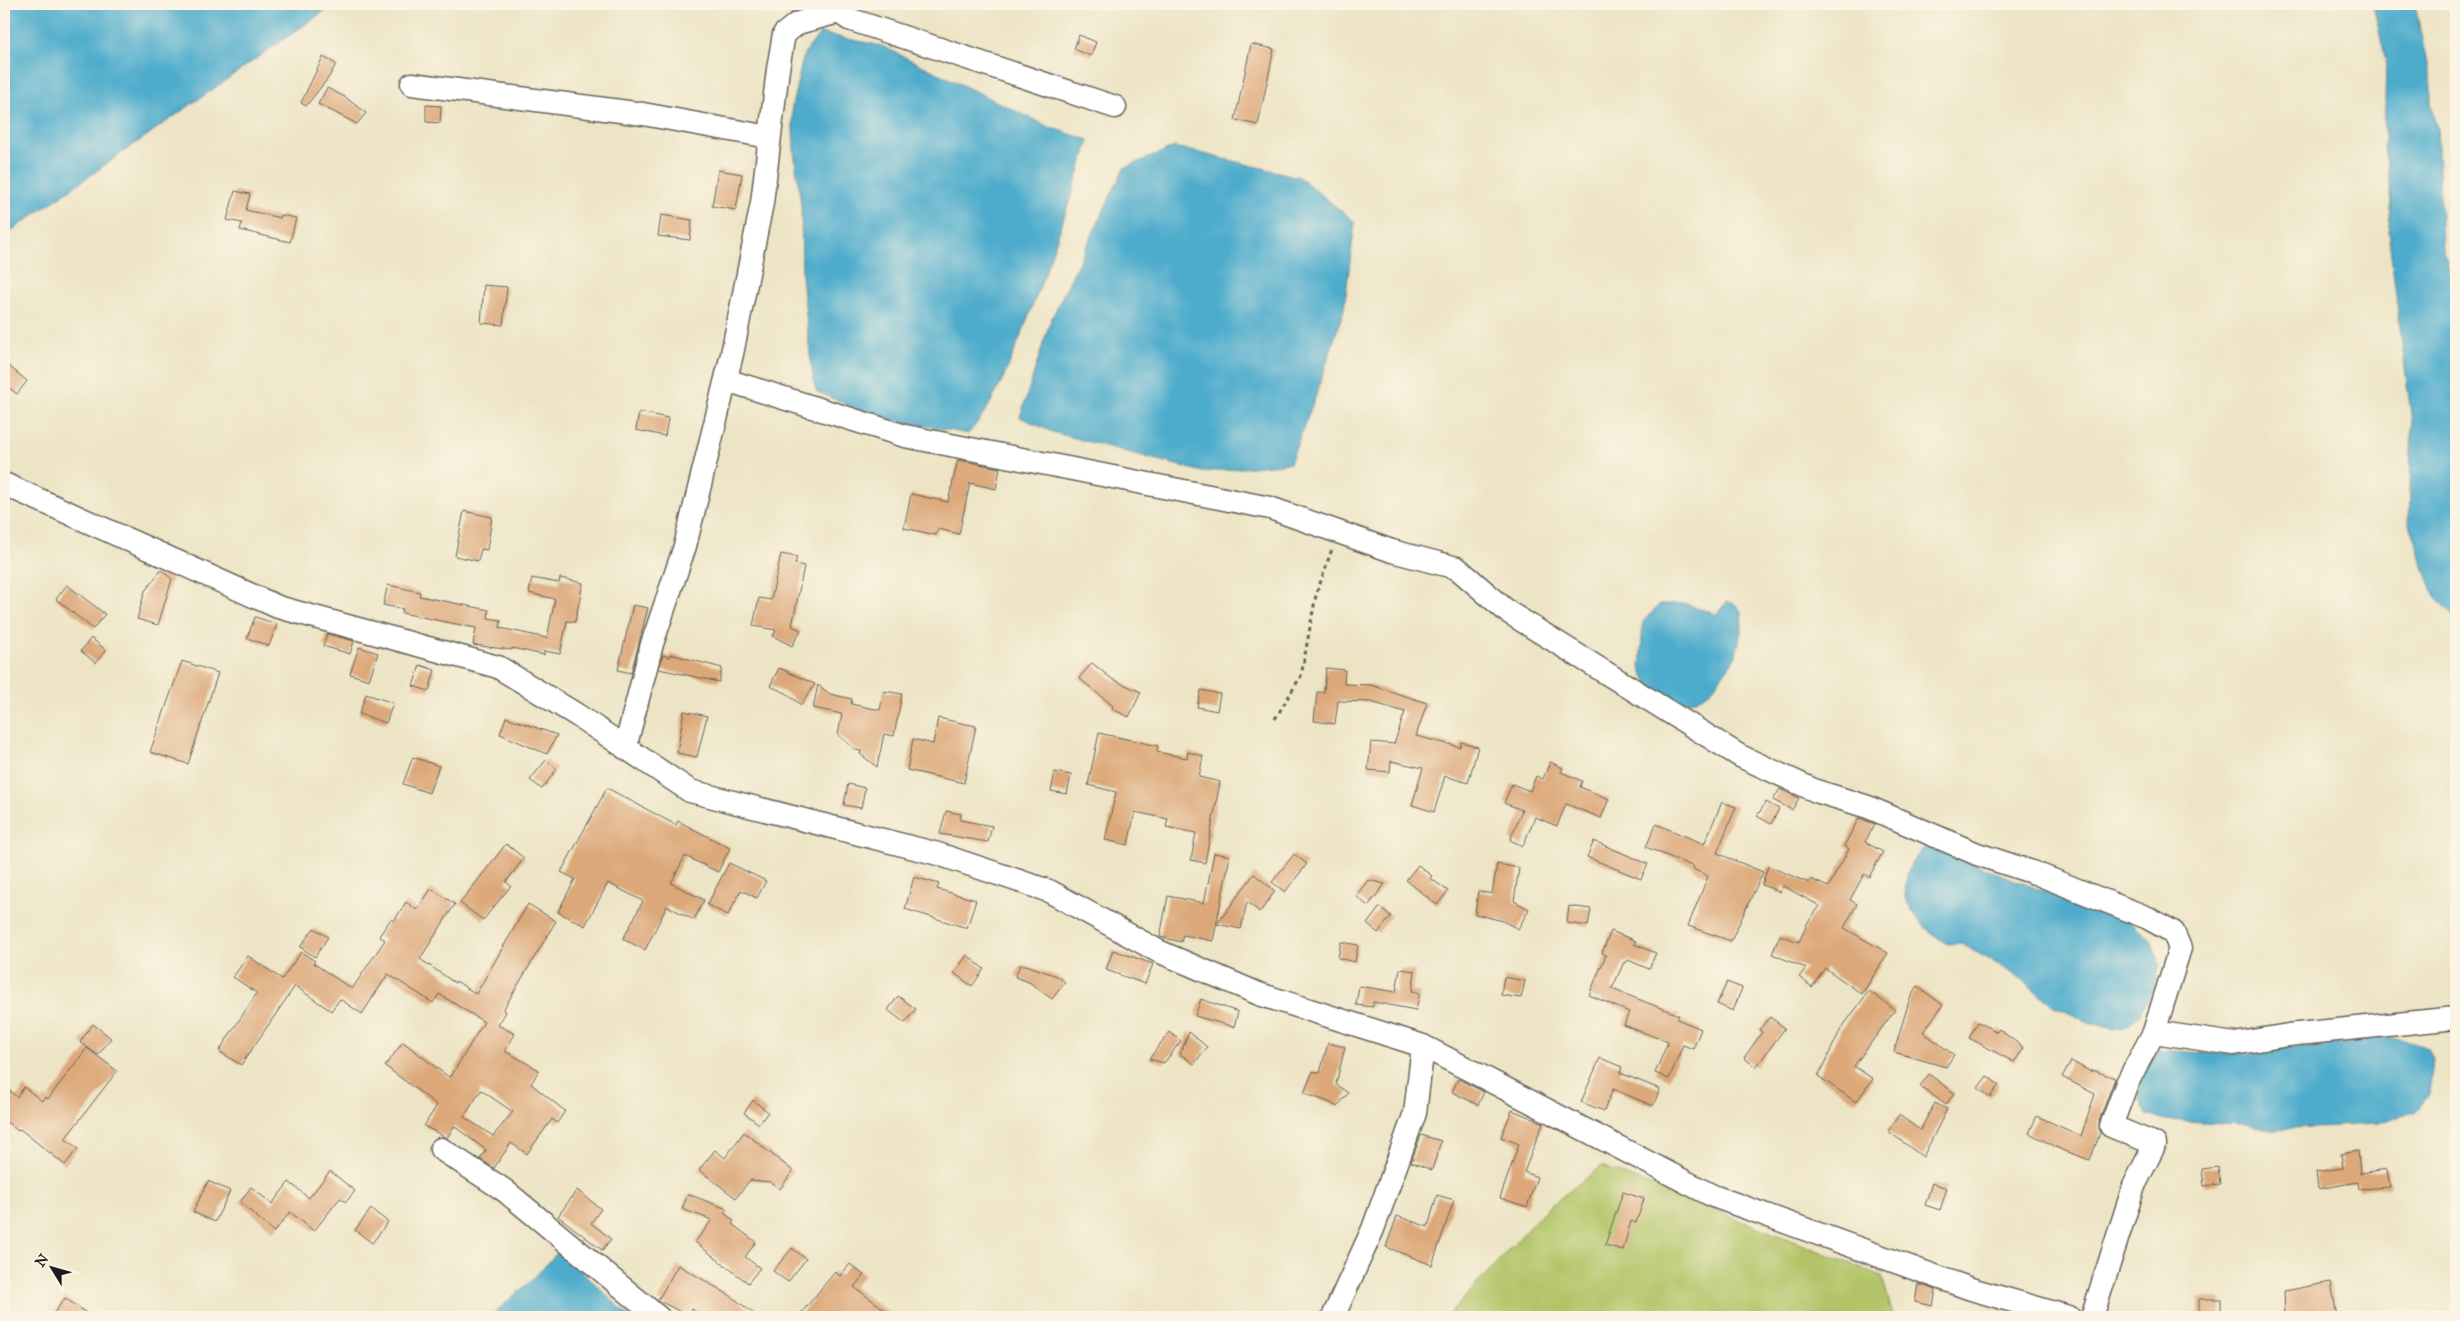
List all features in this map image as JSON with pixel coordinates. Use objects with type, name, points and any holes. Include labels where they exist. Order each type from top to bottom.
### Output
[{"type":"street","points":[[625,748],[652,644],[685,546],[726,380],[762,203],[784,34],[798,23],[842,8],[849,19],[1115,106]]},
{"type":"street","points":[[412,84],[643,114],[770,137]]},
{"type":"street","points":[[726,380],[906,436],[1270,508],[1392,551],[1457,568],[1508,612],[1740,756],[1816,791],[1868,807],[1977,854],[2035,873],[2148,918],[2173,932],[2180,948],[2154,1032],[2127,1083],[2111,1126],[2155,1144],[2134,1186],[2092,1317]]},
{"type":"street","points":[[4,484],[278,607],[498,667],[577,715],[690,791],[938,854],[1049,891],[1158,951],[1250,990],[1423,1046],[1713,1196],[1971,1289],[2069,1317]]},
{"type":"street","points":[[2154,1032],[2234,1044],[2288,1035],[2456,1018]]},
{"type":"street","points":[[1333,1317],[1373,1229],[1415,1113],[1423,1046]]},
{"type":"street","points":[[441,1149],[504,1190],[658,1317]]},
{"type":"path","points":[[1275,719],[1301,676],[1316,595],[1338,532]]},
{"type":"green space","points":[[1602,1166],[1882,1276],[1893,1317],[1447,1317],[1546,1209]]},
{"type":"water","points":[[4,4],[334,4],[4,236]]},
{"type":"water","points":[[2373,4],[2415,4],[2431,84],[2431,104],[2437,125],[2442,244],[2456,296],[2456,620],[2433,592],[2409,524],[2412,423],[2388,231],[2392,201],[2384,146],[2386,61]]},
{"type":"water","points":[[820,33],[882,46],[1049,127],[1089,140],[1050,260],[1012,358],[993,398],[968,434],[870,415],[816,391],[811,364],[802,276],[801,205],[794,150],[792,106],[804,54]]},
{"type":"water","points":[[1175,147],[1299,177],[1355,222],[1344,309],[1316,395],[1290,463],[1203,472],[1052,432],[1020,417],[1050,322],[1124,168]]},
{"type":"water","points":[[1727,602],[1735,604],[1741,611],[1742,627],[1735,658],[1711,691],[1696,700],[1681,702],[1666,699],[1648,683],[1640,668],[1643,622],[1660,604],[1686,604],[1716,614]]},
{"type":"water","points":[[1927,845],[2058,897],[2129,921],[2151,940],[2160,966],[2152,992],[2138,1016],[2128,1026],[2114,1029],[2088,1022],[2054,1006],[2015,974],[1960,943],[1947,944],[1930,932],[1915,916],[1905,897],[1907,875],[1912,861]]},
{"type":"water","points":[[2379,1037],[2401,1039],[2428,1048],[2433,1060],[2429,1095],[2416,1111],[2378,1124],[2272,1129],[2244,1124],[2165,1120],[2152,1115],[2147,1116],[2139,1097],[2137,1082],[2140,1069],[2144,1061],[2158,1050],[2221,1054],[2258,1053],[2279,1048],[2350,1043]]},
{"type":"water","points":[[560,1250],[629,1317],[500,1317],[494,1313],[532,1280]]},
{"type":"building","points":[[1079,35],[1096,42],[1091,56],[1074,49]]},
{"type":"building","points":[[1251,44],[1274,49],[1258,125],[1235,120]]},
{"type":"building","points":[[323,57],[336,64],[329,77],[306,106],[301,103]]},
{"type":"building","points":[[327,88],[345,97],[366,113],[357,124],[318,104]]},
{"type":"building","points":[[426,105],[441,106],[440,123],[426,122]]},
{"type":"building","points":[[718,170],[742,174],[736,210],[712,206]]},
{"type":"building","points":[[235,191],[250,194],[246,210],[280,218],[281,215],[296,218],[290,242],[240,230],[242,223],[227,220]]},
{"type":"building","points":[[661,215],[692,220],[690,240],[658,236]]},
{"type":"building","points":[[484,285],[507,287],[503,325],[481,323]]},
{"type":"building","points":[[4,362],[27,381],[17,394],[4,384]]},
{"type":"building","points":[[639,412],[668,418],[665,436],[636,430]]},
{"type":"building","points":[[958,460],[1000,468],[996,489],[970,483],[959,534],[938,529],[936,535],[904,528],[911,494],[948,502]]},
{"type":"building","points":[[464,511],[492,517],[487,550],[481,549],[478,561],[455,556]]},
{"type":"building","points":[[781,554],[797,557],[795,564],[804,566],[792,626],[801,630],[792,646],[773,636],[776,630],[753,626],[759,598],[771,600]]},
{"type":"building","points":[[161,570],[172,579],[158,625],[137,619],[145,591]]},
{"type":"building","points":[[532,578],[559,583],[560,578],[583,583],[575,622],[567,621],[560,654],[544,651],[544,655],[512,648],[512,650],[473,645],[476,628],[402,613],[403,609],[383,605],[388,585],[420,592],[419,596],[489,610],[488,618],[501,620],[500,628],[547,638],[555,599],[529,593]]},
{"type":"building","points":[[67,585],[105,614],[93,629],[56,599]]},
{"type":"building","points":[[633,605],[648,608],[631,673],[618,670]]},
{"type":"building","points":[[255,617],[277,624],[269,646],[247,638]]},
{"type":"building","points":[[327,634],[354,641],[350,654],[323,646]]},
{"type":"building","points":[[91,638],[106,650],[96,663],[81,651]]},
{"type":"building","points":[[359,647],[378,653],[369,680],[350,674]]},
{"type":"building","points":[[670,654],[722,668],[719,682],[659,669],[663,655],[670,657]]},
{"type":"building","points":[[182,661],[218,673],[188,764],[150,752]]},
{"type":"building","points":[[1092,663],[1112,679],[1141,692],[1129,717],[1112,709],[1113,706],[1079,678]]},
{"type":"building","points":[[420,665],[435,670],[429,691],[413,686]]},
{"type":"building","points":[[779,668],[815,684],[801,705],[786,693],[770,686]]},
{"type":"building","points":[[1326,668],[1345,670],[1344,684],[1371,685],[1427,703],[1416,736],[1460,747],[1461,742],[1478,747],[1468,783],[1445,776],[1434,812],[1412,805],[1423,768],[1391,761],[1390,772],[1368,770],[1371,742],[1394,744],[1405,712],[1371,702],[1338,701],[1335,724],[1314,721],[1317,692],[1324,692]]},
{"type":"building","points":[[818,685],[830,694],[852,699],[851,704],[880,710],[884,691],[902,694],[894,736],[884,734],[877,767],[860,754],[861,751],[856,750],[838,735],[842,714],[813,708]]},
{"type":"building","points":[[1201,690],[1220,694],[1217,711],[1197,707]]},
{"type":"building","points":[[366,694],[393,703],[386,723],[359,714]]},
{"type":"building","points":[[684,711],[707,716],[697,757],[677,753]]},
{"type":"building","points":[[506,717],[557,735],[547,754],[500,734]]},
{"type":"building","points":[[938,718],[976,726],[964,783],[907,770],[913,739],[933,744]]},
{"type":"building","points":[[1099,733],[1158,746],[1157,752],[1187,758],[1188,752],[1203,756],[1199,777],[1220,782],[1205,863],[1191,860],[1196,833],[1166,827],[1168,819],[1135,812],[1128,845],[1105,840],[1116,792],[1088,785]]},
{"type":"building","points":[[413,757],[439,766],[429,793],[403,784]]},
{"type":"building","points":[[546,760],[557,769],[542,789],[530,780]]},
{"type":"building","points":[[1550,762],[1563,768],[1561,772],[1582,781],[1580,787],[1609,799],[1601,818],[1566,804],[1557,826],[1535,817],[1523,846],[1510,840],[1522,810],[1504,803],[1512,784],[1530,791],[1536,776],[1543,779]]},
{"type":"building","points":[[1055,772],[1071,775],[1067,794],[1051,791]]},
{"type":"building","points":[[848,784],[865,788],[861,808],[844,805]]},
{"type":"building","points":[[607,788],[676,825],[678,821],[730,848],[718,872],[685,856],[671,883],[704,900],[694,920],[667,906],[645,950],[623,939],[643,901],[608,883],[585,926],[558,912],[575,879],[561,872]]},
{"type":"building","points":[[1780,789],[1799,798],[1792,810],[1773,800]]},
{"type":"building","points":[[1722,802],[1736,807],[1717,853],[1763,872],[1731,941],[1688,926],[1708,876],[1693,869],[1694,867],[1646,847],[1656,824],[1704,844]]},
{"type":"building","points":[[1766,802],[1779,809],[1771,824],[1757,816]]},
{"type":"building","points":[[946,811],[961,814],[960,820],[992,826],[988,842],[940,834]]},
{"type":"building","points":[[1859,818],[1875,824],[1865,842],[1883,852],[1869,877],[1864,874],[1850,900],[1857,904],[1844,928],[1888,953],[1862,994],[1825,968],[1812,987],[1799,977],[1806,968],[1772,954],[1780,935],[1799,942],[1808,922],[1820,906],[1783,886],[1780,892],[1762,885],[1768,866],[1809,883],[1811,879],[1828,887],[1849,849],[1844,846]]},
{"type":"building","points":[[1594,841],[1648,864],[1641,879],[1587,857]]},
{"type":"building","points":[[506,844],[524,858],[506,882],[511,886],[483,920],[460,903]]},
{"type":"building","points":[[1214,853],[1230,856],[1213,941],[1183,935],[1181,942],[1160,937],[1168,896],[1204,903]]},
{"type":"building","points":[[1294,854],[1307,864],[1285,892],[1272,882]]},
{"type":"building","points":[[729,863],[766,881],[757,898],[741,890],[728,915],[707,905]]},
{"type":"building","points":[[1497,864],[1519,868],[1514,901],[1529,909],[1518,929],[1503,921],[1475,914],[1478,891],[1492,894]]},
{"type":"building","points":[[1418,865],[1432,876],[1430,878],[1448,891],[1437,905],[1406,880]]},
{"type":"building","points":[[1254,874],[1275,891],[1260,912],[1247,902],[1241,929],[1217,924]]},
{"type":"building","points":[[914,877],[939,884],[937,889],[976,900],[967,928],[905,909]]},
{"type":"building","points":[[1368,880],[1385,884],[1368,906],[1356,896]]},
{"type":"building","points":[[431,889],[455,904],[420,959],[455,983],[456,981],[476,994],[528,904],[556,921],[503,1010],[506,1012],[498,1025],[515,1034],[505,1051],[539,1070],[531,1084],[565,1111],[557,1123],[552,1119],[527,1154],[511,1143],[494,1168],[480,1159],[486,1150],[454,1126],[447,1138],[424,1126],[437,1105],[385,1066],[403,1042],[450,1078],[484,1022],[439,994],[433,1003],[388,974],[362,1014],[340,999],[331,1011],[295,986],[241,1065],[219,1051],[257,993],[233,977],[248,956],[282,979],[301,952],[315,961],[313,963],[352,989],[385,940],[379,936],[391,919],[394,921],[406,902],[417,910]],"holes":[[[481,1090],[513,1112],[493,1136],[464,1117]]]},
{"type":"building","points":[[1569,906],[1591,909],[1588,926],[1567,923]]},
{"type":"building","points":[[1380,907],[1391,916],[1378,933],[1367,924]]},
{"type":"building","points":[[314,928],[328,937],[315,957],[300,947]]},
{"type":"building","points":[[1611,931],[1636,941],[1634,944],[1656,953],[1649,969],[1628,960],[1626,963],[1624,962],[1612,989],[1679,1015],[1677,1019],[1701,1029],[1693,1049],[1683,1045],[1669,1079],[1655,1073],[1668,1042],[1624,1025],[1629,1012],[1589,995],[1606,955],[1602,953]]},
{"type":"building","points":[[1341,942],[1358,945],[1355,962],[1338,958]]},
{"type":"building","points":[[1113,950],[1153,964],[1145,984],[1106,970]]},
{"type":"building","points":[[967,955],[984,969],[972,986],[954,973]]},
{"type":"building","points":[[1020,965],[1026,965],[1057,976],[1065,982],[1052,999],[1029,982],[1015,977]]},
{"type":"building","points":[[1400,969],[1415,971],[1412,991],[1420,993],[1416,1010],[1373,1002],[1373,1007],[1356,1005],[1359,986],[1396,992]]},
{"type":"building","points":[[1504,977],[1525,981],[1521,998],[1501,995]]},
{"type":"building","points":[[1727,982],[1742,988],[1733,1011],[1717,1004]]},
{"type":"building","points":[[1917,986],[1943,1005],[1923,1032],[1954,1055],[1946,1067],[1894,1052],[1909,1001]]},
{"type":"building","points":[[1869,991],[1895,1010],[1854,1066],[1873,1079],[1856,1102],[1818,1076],[1841,1029]]},
{"type":"building","points":[[898,996],[916,1009],[905,1023],[888,1010]]},
{"type":"building","points":[[1201,999],[1238,1012],[1234,1027],[1195,1016]]},
{"type":"building","points":[[1770,1017],[1785,1028],[1756,1067],[1744,1058],[1762,1032],[1759,1030]]},
{"type":"building","points":[[1978,1022],[1997,1032],[1999,1029],[2024,1048],[2014,1062],[1969,1038]]},
{"type":"building","points":[[93,1024],[111,1038],[98,1055],[80,1042]]},
{"type":"building","points":[[1169,1032],[1181,1041],[1164,1063],[1149,1059]]},
{"type":"building","points":[[1189,1032],[1207,1047],[1194,1064],[1180,1054]]},
{"type":"building","points":[[1328,1043],[1345,1047],[1336,1084],[1348,1093],[1337,1107],[1304,1093],[1313,1071],[1320,1073]]},
{"type":"building","points":[[87,1048],[117,1071],[65,1139],[78,1148],[65,1165],[20,1129],[18,1131],[4,1120],[4,1086],[17,1097],[24,1087],[42,1101],[45,1097],[48,1099]]},
{"type":"building","points":[[1600,1058],[1622,1067],[1620,1073],[1660,1089],[1653,1106],[1613,1089],[1604,1111],[1581,1102]]},
{"type":"building","points":[[2071,1061],[2091,1072],[2092,1070],[2115,1078],[2099,1121],[2100,1133],[2090,1160],[2064,1151],[2029,1133],[2037,1116],[2081,1136],[2095,1094],[2062,1077]]},
{"type":"building","points":[[1929,1074],[1954,1093],[1946,1105],[1920,1086]]},
{"type":"building","points":[[1987,1076],[1999,1085],[1990,1097],[1978,1088]]},
{"type":"building","points":[[1458,1079],[1484,1092],[1478,1105],[1452,1092]]},
{"type":"building","points":[[753,1100],[768,1112],[759,1124],[744,1113]]},
{"type":"building","points":[[1935,1103],[1947,1109],[1923,1157],[1888,1131],[1899,1115],[1920,1130]]},
{"type":"building","points":[[1512,1110],[1543,1123],[1524,1172],[1537,1177],[1527,1207],[1500,1198],[1519,1144],[1501,1137]]},
{"type":"building","points":[[744,1132],[793,1171],[780,1189],[770,1182],[750,1180],[736,1198],[699,1170],[715,1150],[725,1158]]},
{"type":"building","points":[[1421,1135],[1441,1141],[1432,1170],[1411,1162]]},
{"type":"building","points":[[2358,1151],[2360,1173],[2387,1169],[2390,1187],[2359,1189],[2358,1182],[2318,1189],[2316,1172],[2343,1168],[2341,1154]]},
{"type":"building","points":[[2218,1167],[2220,1184],[2204,1186],[2202,1169]]},
{"type":"building","points":[[330,1171],[355,1191],[346,1202],[340,1198],[314,1231],[290,1212],[274,1232],[240,1202],[251,1187],[272,1204],[289,1182],[309,1198]]},
{"type":"building","points":[[208,1181],[230,1191],[215,1222],[193,1212]]},
{"type":"building","points":[[1932,1183],[1947,1188],[1940,1210],[1925,1205]]},
{"type":"building","points":[[577,1190],[601,1209],[591,1223],[611,1239],[602,1250],[558,1216]]},
{"type":"building","points":[[1623,1192],[1644,1199],[1636,1223],[1631,1221],[1623,1250],[1605,1245]]},
{"type":"building","points":[[688,1194],[727,1209],[724,1213],[734,1221],[732,1224],[756,1242],[745,1257],[760,1268],[748,1283],[695,1242],[712,1220],[682,1209]]},
{"type":"building","points":[[1437,1195],[1454,1200],[1432,1265],[1386,1247],[1397,1216],[1428,1227]]},
{"type":"building","points":[[371,1209],[388,1222],[372,1243],[355,1230]]},
{"type":"building","points":[[792,1248],[806,1259],[788,1282],[773,1271]]},
{"type":"building","points":[[850,1264],[864,1275],[854,1287],[895,1317],[798,1317],[835,1272],[840,1276]]},
{"type":"building","points":[[678,1265],[731,1296],[758,1317],[703,1317],[692,1309],[688,1316],[658,1300]]},
{"type":"building","points":[[2331,1282],[2337,1317],[2285,1317],[2284,1291]]},
{"type":"building","points":[[1918,1284],[1936,1290],[1933,1306],[1915,1302]]},
{"type":"building","points":[[65,1298],[92,1317],[51,1317]]},
{"type":"building","points":[[2199,1299],[2221,1299],[2221,1317],[2199,1317]]}]
